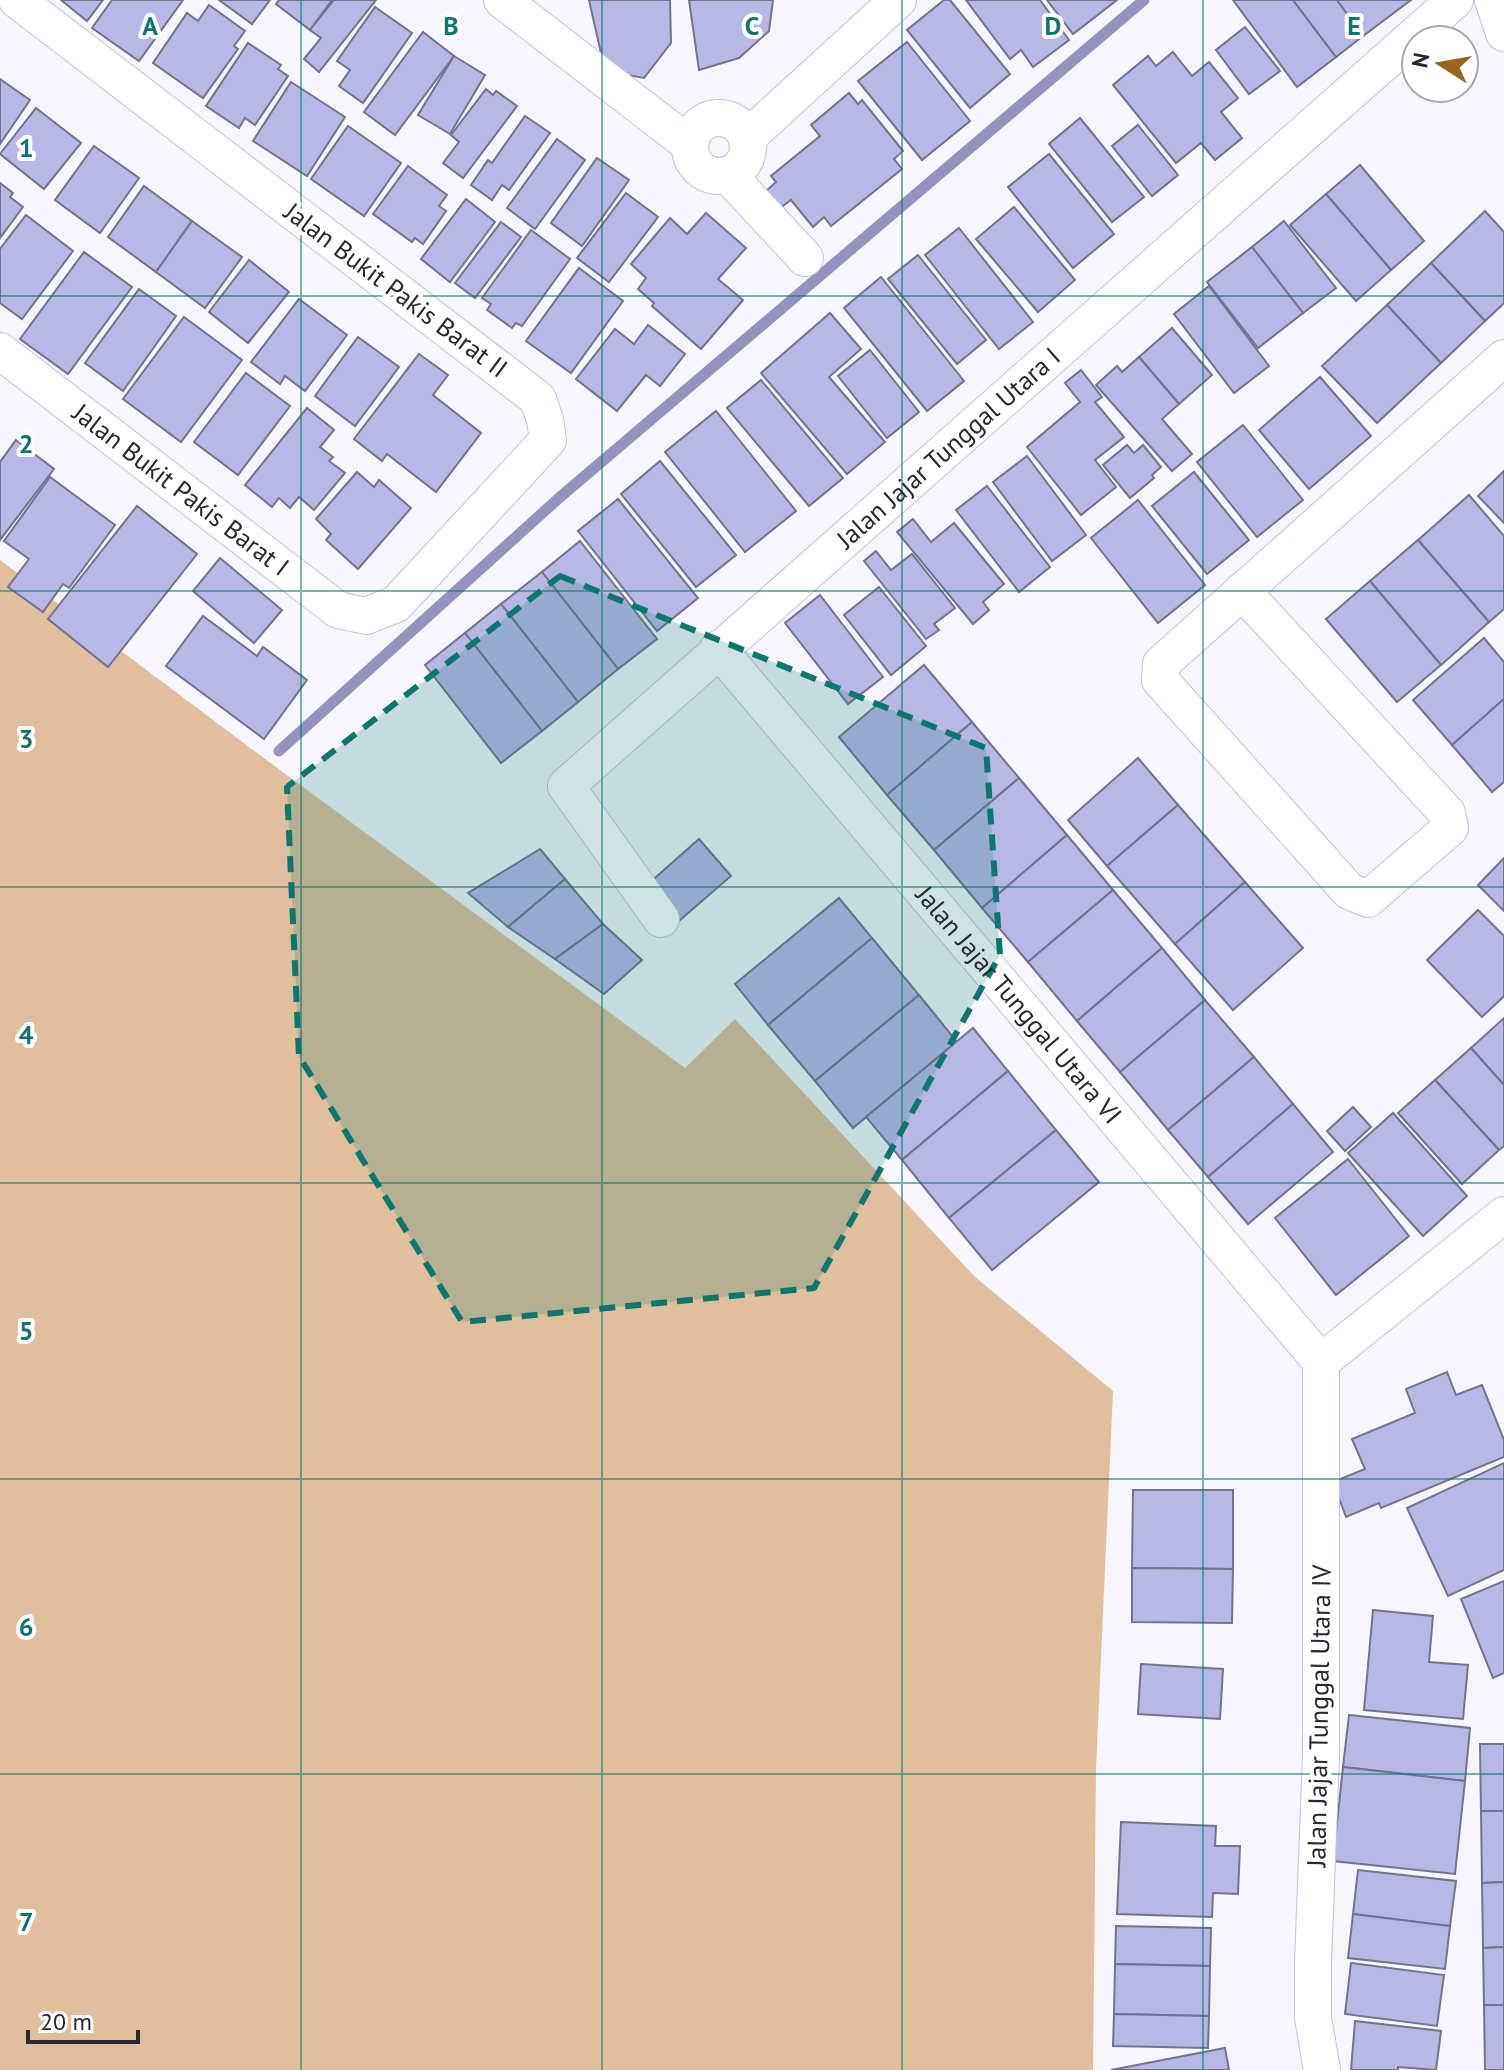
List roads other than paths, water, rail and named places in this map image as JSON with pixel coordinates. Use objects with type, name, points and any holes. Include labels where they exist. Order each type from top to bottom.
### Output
[{"type":"street","name":"Jalan Bukit Pakis Barat II","points":[[17,0],[538,399],[548,440],[396,604],[366,616]]},
{"type":"street","points":[[502,0],[689,144],[696,166],[705,173],[728,175],[745,161],[748,150],[742,128],[722,117],[700,124],[689,144]]},
{"type":"street","points":[[747,138],[898,0]]},
{"type":"street","name":"Jalan Jajar Tunggal Utara I","points":[[661,919],[566,786],[1455,0]]},
{"type":"street","points":[[1493,0],[1504,33]]},
{"type":"street","points":[[728,175],[805,258]]},
{"type":"street","name":"Jalan Bukit Pakis Barat I","points":[[0,351],[338,610],[366,616]]},
{"type":"street","points":[[1242,591],[1447,813],[1450,828],[1368,899],[1349,891],[1160,680],[1161,664],[1242,591],[1504,358]]},
{"type":"street","name":"Jalan Jajar Tunggal Utara VI","points":[[718,649],[1321,1362]]},
{"type":"street","points":[[1321,1362],[1504,1216]]},
{"type":"street","name":"Jalan Jajar Tunggal Utara IV","points":[[1321,1362],[1321,1756],[1313,2018],[1322,2070]]},
{"type":"waterway","points":[[279,751],[559,498],[1144,0]]}]
